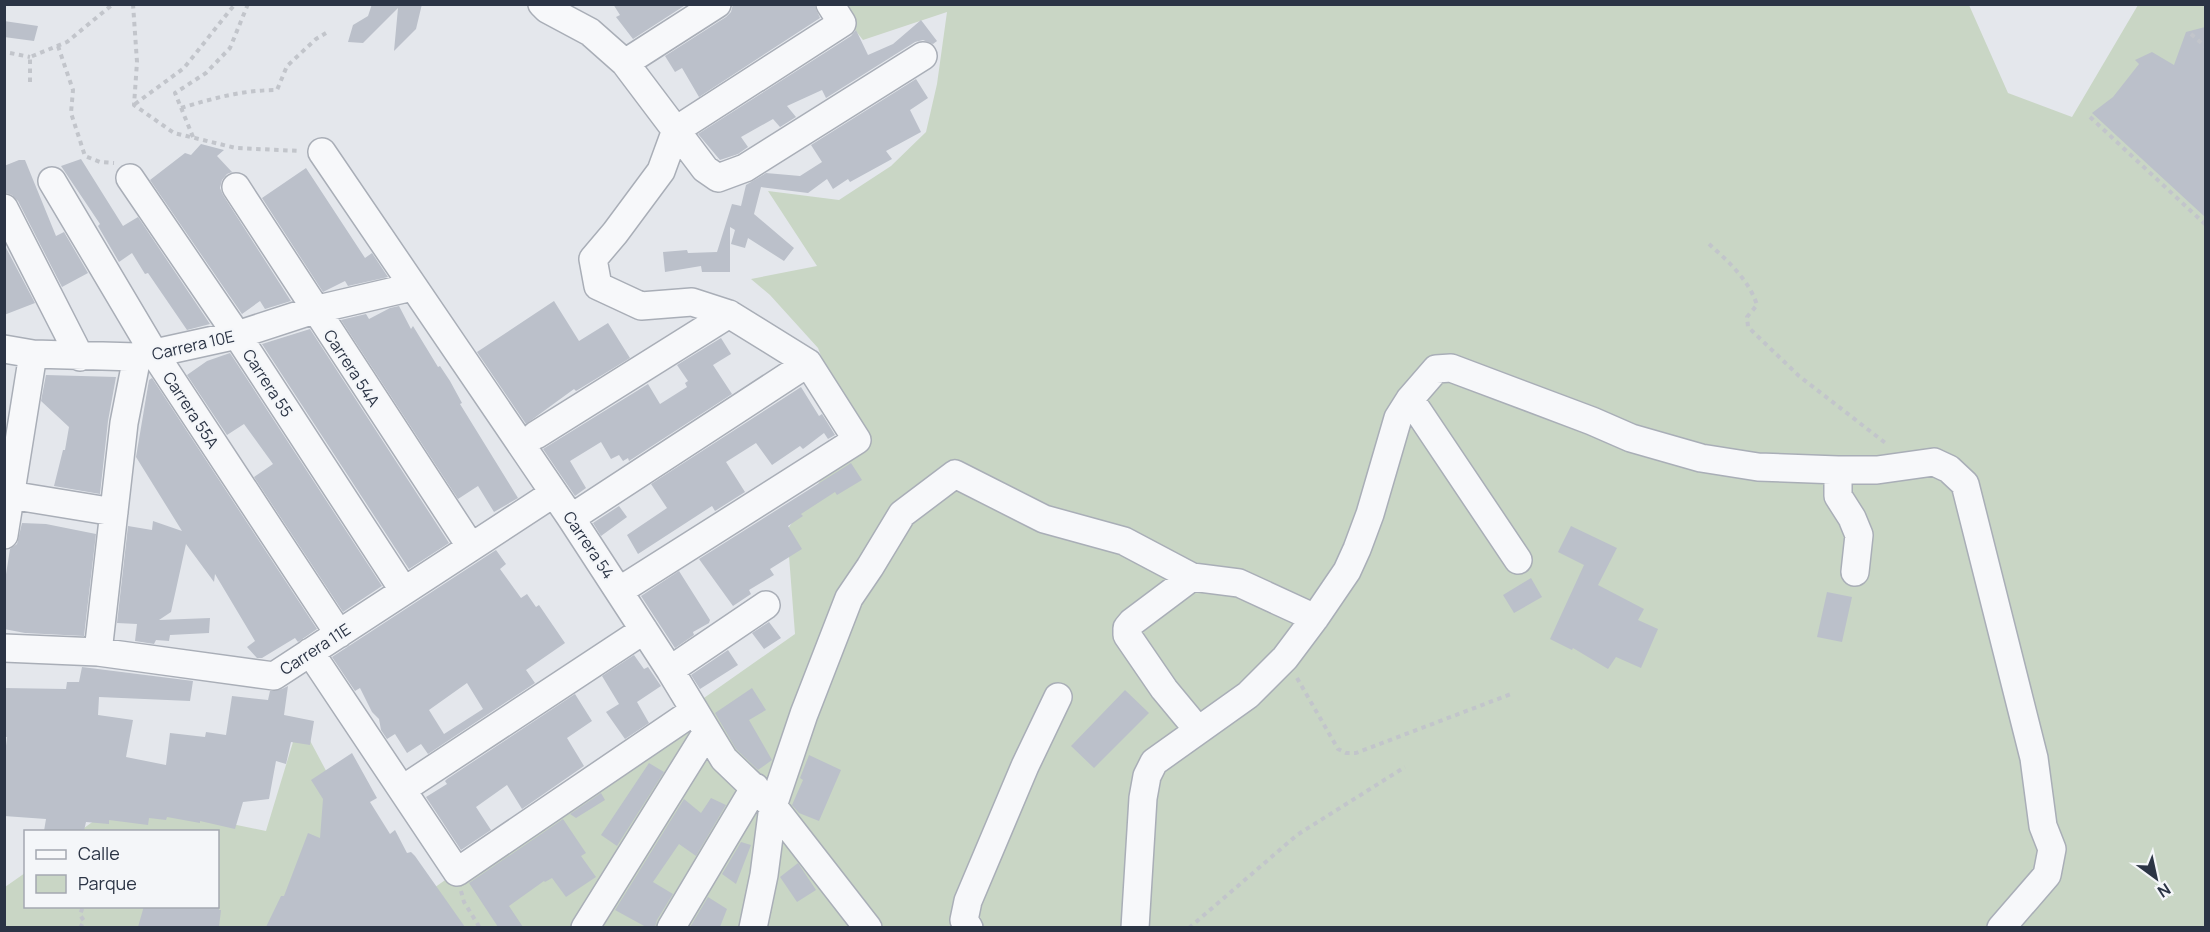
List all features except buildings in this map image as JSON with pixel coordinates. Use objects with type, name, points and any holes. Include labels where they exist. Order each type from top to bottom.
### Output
[{"type":"street","points":[[625,63],[717,4]]},
{"type":"street","points":[[619,591],[857,440],[808,363],[729,314],[692,302],[640,306],[598,286],[593,259],[661,171],[676,130],[842,23],[830,4]]},
{"type":"street","points":[[548,6],[590,32],[625,63],[705,169],[718,178],[746,168],[923,56]]},
{"type":"street","name":"Carrera 54","points":[[322,152],[571,518],[670,670],[724,759],[764,796],[867,927]]},
{"type":"street","name":"Carrera 55","points":[[130,178],[237,335],[404,591]]},
{"type":"street","name":"Carrera 55A","points":[[52,181],[146,355],[339,634]]},
{"type":"street","name":"Carrera 54A","points":[[236,187],[314,310],[471,547]]},
{"type":"street","points":[[4,208],[80,357]]},
{"type":"street","name":"Carrera 10E","points":[[4,349],[33,354],[80,357],[146,355],[237,335],[314,310],[412,287]]},
{"type":"street","points":[[536,435],[729,314]]},
{"type":"street","points":[[4,535],[7,495],[33,354]]},
{"type":"street","points":[[98,652],[124,423],[146,355]]},
{"type":"street","points":[[571,518],[808,363]]},
{"type":"street","points":[[1135,927],[1143,798],[1147,776],[1154,762],[1248,695],[1285,658],[1347,571],[1370,514],[1398,418],[1410,399],[1436,369],[1450,368],[1631,438],[1701,458],[1758,467],[1838,470],[1877,470],[1934,462],[1949,469],[1965,484],[2034,758],[2043,826],[2052,849],[2047,875],[2001,927]]},
{"type":"street","points":[[1410,399],[1518,561]]},
{"type":"street","points":[[1838,470],[1838,496],[1852,518],[1859,535],[1855,572]]},
{"type":"street","points":[[671,927],[764,796],[804,714],[849,598],[902,514],[955,474],[1044,519],[1124,541],[1192,577],[1239,583],[1315,618]]},
{"type":"street","name":"Carrera 11E","points":[[4,648],[98,652],[274,676],[554,493]]},
{"type":"street","points":[[7,495],[114,512]]},
{"type":"street","points":[[1192,577],[1132,622],[1127,628],[1126,635],[1164,689],[1198,730]]},
{"type":"street","points":[[670,670],[766,605]]},
{"type":"street","points":[[403,789],[644,630]]},
{"type":"street","points":[[310,652],[457,872],[700,721]]},
{"type":"street","points":[[969,927],[964,920],[968,901],[1025,766],[1058,697]]},
{"type":"street","points":[[585,927],[700,721]]},
{"type":"street","points":[[753,927],[764,875],[764,796]]},
{"type":"path","points":[[10,53],[30,57],[67,42],[113,4]]},
{"type":"path","points":[[133,4],[137,62],[134,105]]},
{"type":"path","points":[[134,105],[184,68],[236,4]]},
{"type":"path","points":[[193,138],[175,93],[206,73],[231,48],[248,4]]},
{"type":"path","points":[[181,108],[234,93],[277,90],[287,66],[316,39],[326,33]]},
{"type":"path","points":[[2191,34],[2205,47]]},
{"type":"path","points":[[58,46],[73,90],[71,113],[85,156],[100,162],[120,163],[130,178]]},
{"type":"path","points":[[30,57],[30,82]]},
{"type":"path","points":[[134,105],[174,133],[193,138],[236,148],[322,152]]},
{"type":"path","points":[[2090,117],[2205,225]]},
{"type":"path","points":[[1709,244],[1730,263],[1753,293],[1757,305],[1747,317],[1748,327],[1799,376],[1839,409],[1887,445],[1896,448]]},
{"type":"path","points":[[1285,658],[1338,749],[1346,753],[1356,753],[1510,694]]},
{"type":"path","points":[[1189,927],[1297,835],[1405,767]]},
{"type":"path","points":[[457,872],[464,902],[480,927]]},
{"type":"path","points":[[80,927],[84,921],[80,915],[82,908]]},
{"type":"green space","points":[[835,5],[1969,5],[2008,93],[2072,117],[2138,5],[2205,5],[2205,927],[5,928],[5,887],[24,874],[24,908],[219,908],[219,830],[81,830],[121,801],[266,831],[298,718],[340,797],[431,890],[795,634],[787,530],[851,435],[818,348],[770,295],[751,279],[817,266],[768,191],[839,200],[891,166],[926,132],[937,84],[947,12],[863,40]]}]
